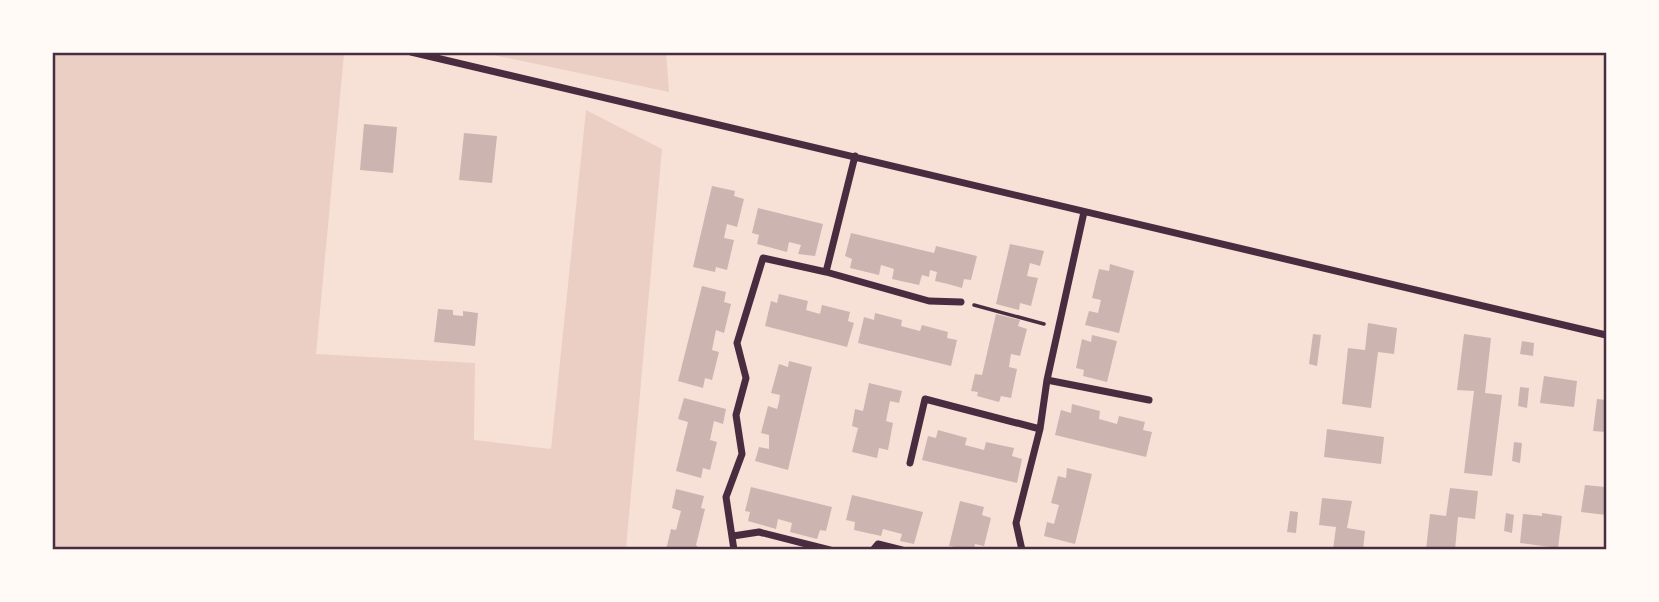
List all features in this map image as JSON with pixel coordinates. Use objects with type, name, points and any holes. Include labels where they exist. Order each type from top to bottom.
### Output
[{"type":"street","points":[[411,52],[1606,335]]},
{"type":"street","points":[[826,272],[855,156]]},
{"type":"street","points":[[1022,550],[1016,523],[1040,429],[1047,380],[1084,212]]},
{"type":"street","points":[[734,550],[726,497],[742,454],[736,415],[746,378],[737,343],[763,258],[826,272],[929,301],[961,302]]},
{"type":"street","points":[[1047,380],[1149,400]]},
{"type":"street","points":[[910,463],[925,399],[1040,429]]},
{"type":"street","points":[[733,536],[759,532],[830,550]]},
{"type":"street","points":[[873,550],[878,544],[902,550]]},
{"type":"path","points":[[961,302],[1060,328]]},
{"type":"path","points":[[922,550],[934,550]]},
{"type":"shaded area","points":[[53,53],[344,54],[316,354],[475,363],[474,440],[551,449],[586,110],[662,149],[626,549],[53,549]]},
{"type":"shaded area","points":[[484,53],[666,53],[669,92]]},
{"type":"building","points":[[364,124],[397,127],[393,173],[360,170]]},
{"type":"building","points":[[464,133],[497,136],[492,183],[459,180]]},
{"type":"building","points":[[712,186],[735,191],[734,196],[744,199],[737,227],[727,224],[724,238],[734,240],[727,270],[716,267],[715,272],[693,267]]},
{"type":"building","points":[[758,208],[823,224],[815,256],[798,254],[801,245],[789,242],[787,252],[757,244],[759,235],[752,233]]},
{"type":"building","points":[[851,233],[934,253],[936,246],[977,256],[971,280],[964,279],[962,288],[935,281],[937,272],[930,270],[929,277],[922,275],[919,285],[892,279],[894,269],[881,265],[879,275],[850,268],[852,259],[845,256]]},
{"type":"building","points":[[1010,244],[1044,251],[1040,266],[1030,263],[1027,276],[1038,278],[1031,306],[1020,303],[1019,310],[996,304]]},
{"type":"building","points":[[1110,264],[1134,271],[1119,333],[1085,325],[1089,311],[1098,313],[1101,300],[1092,298],[1099,269],[1109,271]]},
{"type":"building","points":[[702,286],[726,292],[724,302],[731,304],[724,333],[716,330],[712,350],[719,352],[712,380],[705,378],[703,388],[678,381]]},
{"type":"building","points":[[779,294],[808,301],[806,310],[820,314],[822,305],[850,312],[848,321],[854,323],[847,347],[765,326],[771,301],[777,303]]},
{"type":"building","points":[[438,309],[453,310],[453,315],[463,316],[463,311],[478,313],[475,346],[434,342]]},
{"type":"building","points":[[875,313],[902,320],[901,326],[920,331],[922,325],[948,332],[947,338],[957,340],[951,366],[858,343],[864,317],[874,320]]},
{"type":"building","points":[[996,314],[1020,320],[1018,326],[1027,329],[1020,356],[1011,354],[1009,367],[1017,369],[1011,398],[1001,396],[999,402],[977,396],[978,392],[971,391],[975,374],[982,375]]},
{"type":"building","points":[[1368,323],[1397,328],[1394,354],[1378,352],[1371,408],[1342,404],[1348,348],[1365,350]]},
{"type":"building","points":[[1313,334],[1321,335],[1317,366],[1309,364]]},
{"type":"building","points":[[1464,334],[1491,338],[1485,393],[1502,395],[1492,476],[1464,473],[1474,391],[1457,390]]},
{"type":"building","points":[[1092,335],[1117,341],[1107,382],[1083,376],[1084,370],[1076,368],[1082,339],[1091,342]]},
{"type":"building","points":[[1522,341],[1534,343],[1533,356],[1520,354]]},
{"type":"building","points":[[789,361],[812,367],[788,470],[755,461],[759,447],[769,449],[769,435],[761,433],[768,406],[777,409],[779,402],[780,395],[771,393],[779,364],[788,367]]},
{"type":"building","points":[[1544,376],[1577,381],[1574,407],[1540,403]]},
{"type":"building","points":[[869,383],[902,391],[899,403],[890,401],[886,421],[893,423],[888,450],[879,448],[877,458],[852,452],[858,428],[852,426],[855,409],[863,411]]},
{"type":"building","points":[[1520,387],[1529,388],[1527,408],[1518,406]]},
{"type":"building","points":[[684,398],[726,409],[723,424],[714,421],[710,440],[717,442],[710,470],[703,468],[701,478],[676,471],[688,422],[678,419]]},
{"type":"building","points":[[1597,399],[1606,400],[1606,432],[1593,431]]},
{"type":"building","points":[[1072,404],[1100,411],[1099,419],[1117,424],[1119,416],[1145,422],[1143,430],[1152,432],[1146,457],[1055,435],[1061,410],[1071,413]]},
{"type":"building","points":[[1327,429],[1384,437],[1381,464],[1324,457]]},
{"type":"building","points":[[938,430],[967,438],[965,445],[984,450],[986,442],[1014,448],[1012,456],[1022,459],[1017,483],[922,460],[928,436],[936,438]]},
{"type":"building","points":[[1514,442],[1522,443],[1520,463],[1512,461]]},
{"type":"building","points":[[1067,468],[1092,474],[1075,544],[1044,536],[1047,522],[1054,524],[1059,505],[1051,503],[1058,476],[1066,478]]},
{"type":"building","points":[[1585,485],[1606,487],[1606,515],[1581,512]]},
{"type":"building","points":[[751,487],[832,507],[826,531],[820,530],[817,539],[790,532],[792,523],[778,519],[776,529],[748,521],[750,512],[745,511]]},
{"type":"building","points":[[1450,488],[1478,491],[1475,519],[1458,517],[1455,550],[1426,550],[1430,514],[1446,516]]},
{"type":"building","points":[[676,489],[704,496],[701,508],[705,509],[696,545],[701,550],[666,550],[671,529],[676,530],[681,511],[672,508]]},
{"type":"building","points":[[852,495],[923,512],[914,544],[900,541],[902,534],[883,529],[881,536],[854,530],[855,522],[846,520]]},
{"type":"building","points":[[1322,498],[1352,501],[1347,528],[1365,531],[1363,550],[1333,550],[1336,527],[1319,525]]},
{"type":"building","points":[[960,501],[984,507],[982,515],[991,518],[984,546],[975,544],[974,550],[949,546]]},
{"type":"building","points":[[1290,511],[1298,512],[1296,533],[1287,532]]},
{"type":"building","points":[[1506,513],[1514,515],[1512,533],[1504,531]]},
{"type":"building","points":[[1542,513],[1562,516],[1558,548],[1520,543],[1523,514],[1542,516]]}]
